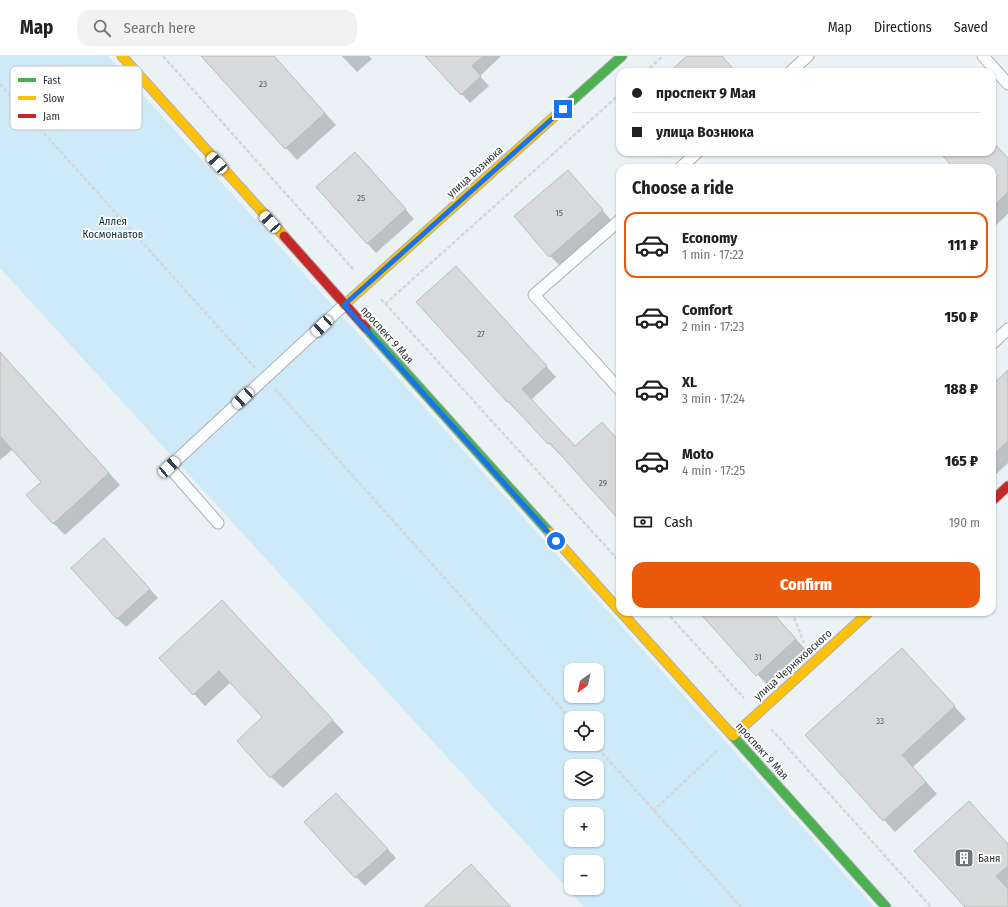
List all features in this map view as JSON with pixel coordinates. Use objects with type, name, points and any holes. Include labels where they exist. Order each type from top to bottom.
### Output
[{"type":"street","name":"проспект 9 Мая","points":[[122,56],[131,66]]},
{"type":"street","name":"улица Вознюка","points":[[344,305],[622,56]]},
{"type":"street","name":"проспект 9 Мая","points":[[142,78],[616,608]]},
{"type":"street","points":[[996,496],[1008,486]]},
{"type":"street","name":"проспект 9 Мая","points":[[624,616],[886,907]]},
{"type":"street","name":"улица Черняховского","points":[[733,736],[865,616]]},
{"type":"lane","points":[[794,68],[808,56]]},
{"type":"lane","points":[[983,56],[994,68]]},
{"type":"lane","points":[[996,71],[1008,84]]},
{"type":"lane","points":[[684,164],[694,156]]},
{"type":"lane","points":[[616,223],[534,295],[616,386]]},
{"type":"lane","points":[[218,523],[169,467],[344,305]]},
{"type":"lane","points":[[996,340],[1008,329]]},
{"type":"path","points":[[163,56],[385,304],[616,558]]},
{"type":"path","points":[[650,68],[663,56]]},
{"type":"path","points":[[0,84],[10,95]]},
{"type":"path","points":[[385,304],[616,98]]},
{"type":"path","points":[[41,130],[564,711]]},
{"type":"path","points":[[670,616],[931,907]]},
{"type":"path","points":[[794,616],[813,663]]},
{"type":"path","points":[[653,811],[733,736]]},
{"type":"path","points":[[600,751],[741,907]]},
{"type":"green space","name":"Аллея Космонавтов","points":[[0,56],[108,56],[117,66],[10,66],[10,130],[142,130],[142,94],[874,907],[584,907],[573,895],[604,895],[604,855],[564,855],[564,885],[0,268]]},
{"type":"building","points":[[201,56],[274,56],[325,113],[285,149]]},
{"type":"building","points":[[425,56],[483,56],[472,66],[481,76],[461,95]]},
{"type":"building","points":[[687,56],[722,56],[732,68],[674,68]]},
{"type":"building","points":[[996,145],[1008,158],[1008,192],[996,203],[996,164],[950,164],[943,156],[996,156]]},
{"type":"building","points":[[355,152],[406,209],[367,244],[316,187]]},
{"type":"building","points":[[568,170],[603,210],[549,257],[514,216]]},
{"type":"building","points":[[456,266],[547,366],[522,389],[575,446],[602,422],[616,438],[616,517],[550,443],[548,444],[508,401],[507,402],[416,302]]},
{"type":"building","points":[[0,352],[109,473],[53,524],[26,495],[41,482],[0,436]]},
{"type":"building","points":[[1008,370],[1008,441],[996,452],[996,381]]},
{"type":"building","points":[[104,538],[150,589],[117,619],[71,568]]},
{"type":"building","points":[[222,600],[333,720],[270,778],[237,741],[262,717],[219,671],[193,695],[159,658]]},
{"type":"building","points":[[703,616],[776,616],[796,639],[756,676]]},
{"type":"building","points":[[902,648],[955,706],[902,755],[926,782],[883,821],[805,735]]},
{"type":"building","points":[[336,793],[388,849],[355,878],[304,822]]},
{"type":"building","name":"Баня","points":[[969,801],[1008,844],[1008,866],[996,876],[1008,889],[1008,907],[965,907],[914,851]]},
{"type":"building","points":[[471,864],[511,907],[424,907]]},
{"type":"traffic: fast","points":[[556,115],[622,56]]},
{"type":"traffic: fast","points":[[366,328],[549,532]]},
{"type":"traffic: fast","points":[[732,735],[886,907]]},
{"type":"traffic: slow","points":[[122,56],[131,66]]},
{"type":"traffic: slow","points":[[142,78],[284,236]]},
{"type":"traffic: slow","points":[[344,305],[556,115]]},
{"type":"traffic: slow","points":[[549,532],[616,607]]},
{"type":"traffic: slow","points":[[625,616],[732,735]]},
{"type":"traffic: slow","points":[[733,736],[865,616]]},
{"type":"traffic: jam","points":[[284,236],[366,328]]},
{"type":"traffic: jam","points":[[996,497],[1008,486]]},
{"type":"place","name":"Баня","points":[[964,858]]},
{"type":"route","points":[[556,541],[344,305],[563,109]]}]
